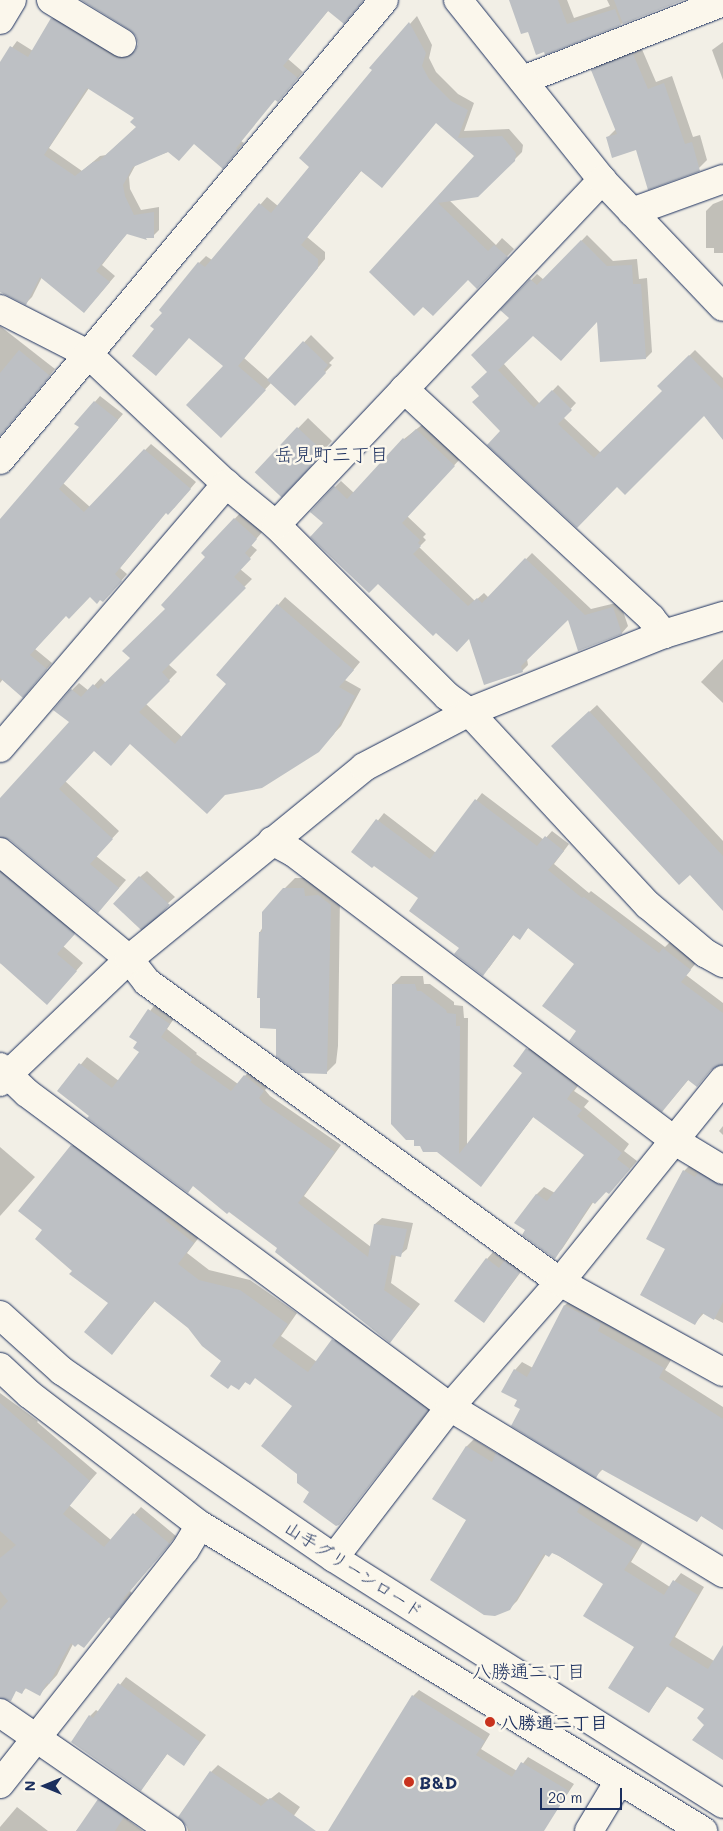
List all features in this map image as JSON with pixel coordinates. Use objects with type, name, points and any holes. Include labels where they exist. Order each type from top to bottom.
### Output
[{"type":"street","points":[[0,20],[12,0]]},
{"type":"street","points":[[51,0],[122,43]]},
{"type":"street","points":[[0,460],[384,0]]},
{"type":"street","points":[[458,0],[602,180],[723,307]]},
{"type":"street","points":[[523,80],[723,2]]},
{"type":"street","points":[[632,212],[723,179]]},
{"type":"street","points":[[276,525],[602,180]]},
{"type":"street","points":[[0,309],[88,354],[226,484],[276,525],[447,696],[469,712],[648,905],[705,953],[723,962]]},
{"type":"street","points":[[404,389],[651,618],[664,634]]},
{"type":"street","points":[[0,748],[226,484]]},
{"type":"street","points":[[723,616],[664,634],[469,712],[364,768],[129,959],[3,1074],[450,1407],[723,1574]]},
{"type":"street","points":[[272,841],[293,852],[675,1142],[723,1170]]},
{"type":"street","points":[[0,852],[129,959],[147,982],[560,1282],[723,1372]]},
{"type":"street","points":[[334,1558],[450,1407],[560,1282],[675,1142],[723,1080]]},
{"type":"street","name":"山手グリーンロード","points":[[0,1315],[62,1372],[334,1558],[720,1796]]},
{"type":"street","points":[[0,1367],[29,1394],[200,1525],[703,1831]]},
{"type":"street","points":[[0,1784],[185,1550],[200,1525]]},
{"type":"street","points":[[0,1714],[170,1831]]},
{"type":"street","points":[[589,1831],[619,1781]]},
{"type":"building","points":[[81,0],[364,0],[344,24],[328,11],[283,66],[298,78],[278,102],[275,100],[236,148],[238,150],[223,169],[194,144],[179,161],[168,152],[133,167],[123,185],[125,196],[134,215],[154,212],[154,238],[146,238],[147,240],[127,234],[96,271],[110,282],[84,313],[40,277],[26,305],[0,292],[0,62],[10,46],[28,57],[51,18],[114,57],[121,59],[129,57],[135,51],[138,44],[136,36],[130,30]],"holes":[[[87,88],[134,118],[130,122],[136,127],[99,161],[93,162],[75,176],[44,155]]]},
{"type":"building","points":[[509,0],[558,0],[567,24],[615,9],[621,25],[545,55],[544,52],[536,55],[528,32],[521,34]]},
{"type":"building","points":[[614,0],[684,0],[623,24]]},
{"type":"building","points":[[409,22],[426,53],[422,66],[429,79],[451,101],[468,110],[458,138],[502,136],[516,153],[515,161],[478,197],[438,203],[488,251],[494,245],[508,257],[477,289],[468,280],[433,316],[423,307],[414,316],[369,272],[474,156],[436,123],[382,188],[361,171],[301,245],[318,259],[318,268],[238,366],[266,390],[221,438],[186,405],[223,366],[189,338],[156,376],[132,356],[154,329],[150,326],[162,313],[159,310],[198,262],[205,267],[259,203],[271,213],[309,167],[299,158],[372,70],[369,68]]},
{"type":"building","points":[[633,54],[648,89],[664,83],[685,144],[692,142],[700,171],[648,190],[636,150],[612,158],[606,137],[617,134],[591,70]]},
{"type":"building","points":[[581,240],[607,266],[632,265],[633,284],[641,284],[646,359],[600,362],[597,322],[561,361],[533,336],[498,370],[534,408],[552,390],[572,410],[558,424],[594,458],[662,391],[657,386],[689,355],[723,390],[723,440],[704,416],[625,495],[617,487],[577,528],[487,445],[500,431],[472,402],[479,396],[471,387],[487,372],[471,355],[509,318],[500,310],[530,279],[537,285]]},
{"type":"building","points":[[303,341],[328,365],[324,370],[326,373],[295,406],[267,380]]},
{"type":"building","points":[[19,350],[50,376],[0,436],[0,373]]},
{"type":"building","points":[[94,401],[118,420],[59,489],[84,512],[144,449],[191,489],[168,515],[166,513],[115,574],[122,581],[103,602],[100,600],[97,604],[90,597],[69,619],[66,616],[30,655],[47,669],[23,698],[0,678],[0,519],[79,427],[74,424]]},
{"type":"building","points":[[297,427],[324,452],[282,498],[255,472]]},
{"type":"building","points":[[416,429],[455,466],[402,523],[420,540],[418,543],[421,546],[413,554],[468,606],[477,598],[482,603],[525,558],[585,615],[613,607],[622,634],[578,651],[568,620],[521,666],[523,672],[484,685],[469,639],[457,652],[436,633],[433,636],[378,584],[369,593],[313,540],[310,537],[323,523],[310,512],[334,486],[347,499],[403,438],[405,440]]},
{"type":"building","points":[[234,518],[257,539],[245,553],[251,559],[234,577],[246,588],[162,672],[170,681],[139,712],[175,744],[226,684],[216,675],[277,604],[354,670],[339,687],[355,696],[334,734],[319,752],[262,788],[225,795],[207,814],[130,744],[111,766],[94,751],[59,789],[113,839],[90,864],[119,888],[98,913],[10,840],[0,837],[0,798],[69,722],[53,710],[71,689],[81,697],[93,684],[98,689],[130,658],[122,651],[165,609],[161,605],[205,557],[201,553]]},
{"type":"building","points":[[589,711],[723,856],[723,911],[690,875],[679,885],[551,746]]},
{"type":"building","points":[[475,799],[537,846],[545,836],[564,851],[548,870],[582,898],[584,897],[659,953],[663,948],[691,970],[681,982],[723,1013],[723,1065],[711,1070],[697,1087],[688,1080],[662,1112],[569,1041],[576,1031],[542,1006],[574,964],[528,928],[520,940],[513,935],[483,976],[454,954],[459,948],[409,911],[418,898],[351,852],[376,819],[430,859]]},
{"type":"building","points":[[0,872],[75,934],[57,954],[77,971],[47,1005],[0,963]]},
{"type":"building","points":[[139,876],[170,905],[144,932],[113,904]]},
{"type":"building","points":[[283,888],[304,888],[305,896],[318,895],[331,905],[327,1074],[299,1073],[276,1057],[276,1029],[260,1028],[260,998],[257,998],[259,932],[262,932],[262,912]]},
{"type":"building","points":[[392,984],[415,984],[417,991],[421,991],[446,1010],[447,1013],[456,1014],[456,1026],[460,1026],[459,1154],[522,1073],[513,1066],[526,1048],[576,1086],[567,1099],[582,1110],[577,1116],[622,1153],[617,1159],[630,1169],[609,1194],[606,1192],[595,1204],[592,1202],[555,1259],[522,1235],[525,1230],[514,1223],[536,1194],[547,1201],[584,1155],[533,1117],[481,1187],[437,1152],[423,1152],[420,1146],[414,1146],[414,1140],[406,1140],[391,1124]]},
{"type":"building","points":[[148,1009],[170,1024],[161,1037],[192,1060],[190,1062],[231,1091],[244,1075],[264,1091],[259,1098],[263,1103],[335,1152],[298,1203],[368,1257],[374,1224],[407,1229],[401,1257],[391,1255],[384,1290],[414,1311],[390,1343],[275,1252],[277,1248],[229,1212],[227,1214],[193,1186],[188,1193],[87,1118],[89,1116],[57,1091],[79,1063],[112,1088],[139,1052],[133,1048],[137,1042],[129,1037]]},
{"type":"building","points":[[71,1145],[168,1217],[165,1220],[194,1243],[178,1264],[199,1280],[240,1290],[288,1324],[272,1346],[308,1372],[332,1339],[428,1410],[339,1525],[336,1526],[303,1502],[309,1492],[297,1483],[297,1474],[261,1446],[292,1406],[255,1378],[250,1385],[245,1382],[239,1390],[231,1385],[228,1389],[210,1376],[221,1361],[202,1346],[188,1328],[154,1301],[112,1355],[84,1332],[108,1303],[69,1274],[72,1271],[35,1239],[42,1230],[18,1211]]},
{"type":"building","points":[[683,1170],[695,1177],[698,1173],[723,1186],[723,1302],[714,1320],[702,1313],[695,1325],[640,1295],[665,1249],[646,1239]]},
{"type":"building","points":[[486,1258],[499,1268],[504,1261],[520,1272],[484,1323],[454,1301]]},
{"type":"building","points":[[564,1305],[601,1324],[598,1331],[664,1368],[659,1378],[723,1419],[723,1530],[701,1516],[697,1522],[601,1469],[596,1478],[511,1426],[520,1409],[514,1406],[517,1400],[501,1392],[514,1369],[527,1377]]},
{"type":"building","points":[[0,1403],[90,1481],[63,1514],[104,1547],[133,1513],[170,1544],[123,1599],[125,1601],[111,1619],[109,1617],[84,1648],[78,1644],[75,1647],[71,1643],[49,1684],[47,1683],[40,1696],[25,1688],[22,1694],[16,1691],[11,1701],[0,1698],[0,1610],[8,1601],[0,1591],[0,1558],[16,1545],[0,1531]]},
{"type":"building","points":[[466,1446],[492,1462],[496,1453],[581,1505],[577,1512],[637,1550],[624,1570],[664,1595],[673,1580],[698,1595],[669,1645],[708,1669],[723,1645],[723,1760],[692,1740],[704,1725],[697,1718],[704,1709],[666,1686],[649,1713],[608,1688],[634,1647],[583,1616],[603,1584],[559,1556],[552,1553],[549,1557],[544,1554],[510,1610],[495,1616],[484,1615],[430,1580],[466,1520],[432,1499]]},
{"type":"building","points":[[118,1683],[200,1742],[184,1766],[167,1754],[141,1791],[71,1742],[89,1715],[93,1718]]},
{"type":"building","name":"B&D","points":[[412,1695],[485,1741],[476,1755],[512,1777],[521,1762],[569,1791],[544,1831],[328,1831]]},
{"type":"building","points":[[210,1771],[261,1806],[270,1798],[316,1831],[191,1831],[178,1817]]},
{"type":"building","points":[[98,1799],[124,1817],[115,1831],[76,1831]]},
{"type":"place","name":"八勝通二丁目","points":[[490,1722]]},
{"type":"place","name":"B&D","points":[[409,1782]]},
{"type":"district","name":"岳見町三丁目","points":[[332,454]]},
{"type":"district","name":"八勝通二丁目","points":[[529,1671]]}]
